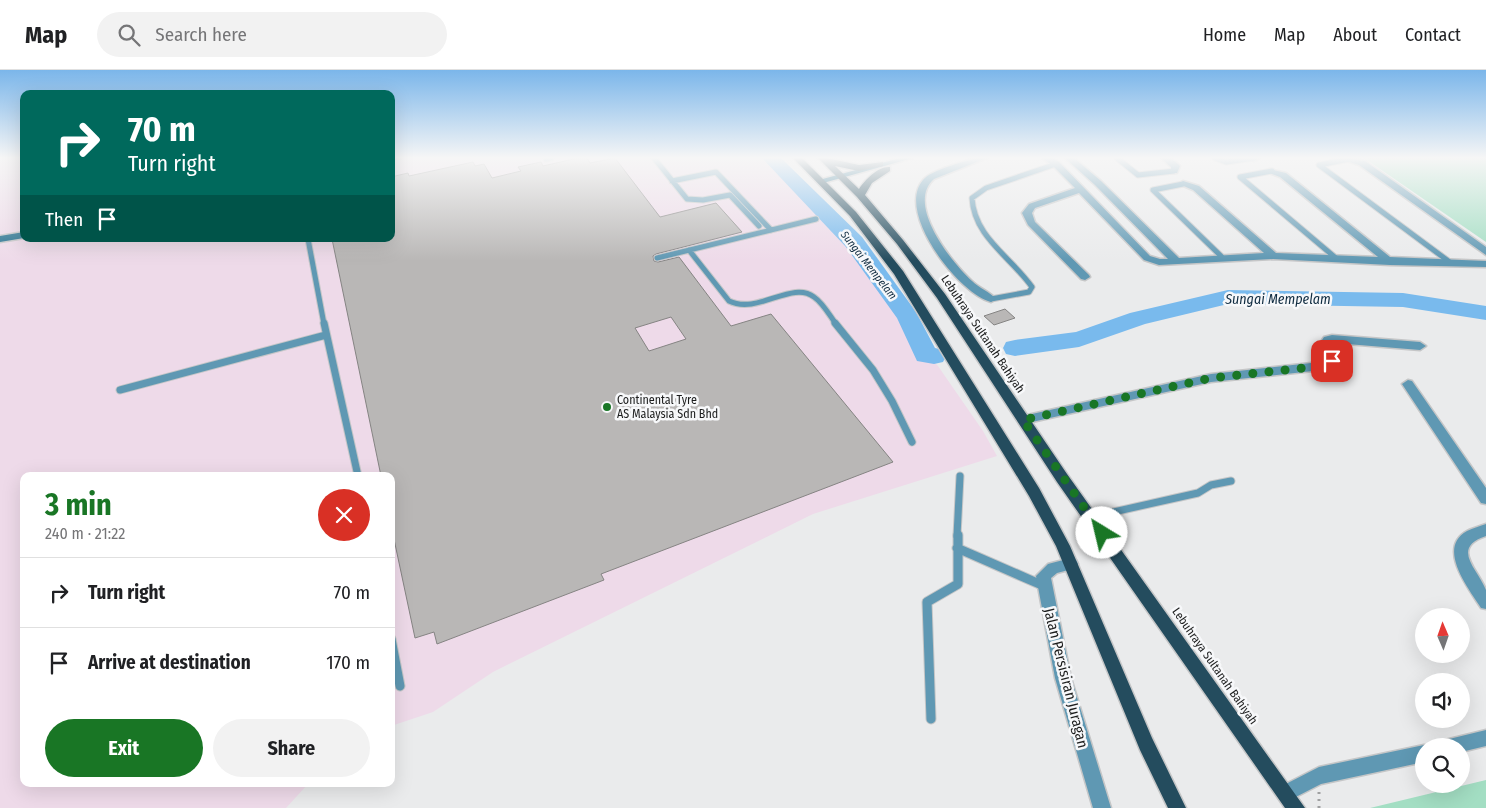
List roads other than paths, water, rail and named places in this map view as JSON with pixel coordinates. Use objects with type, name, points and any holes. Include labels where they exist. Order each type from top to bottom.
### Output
[{"type":"main road","points":[[834,192],[881,246],[938,332],[958,369],[1052,524],[1071,564],[1134,718],[1177,808]]},
{"type":"main road","name":"Lebuhraya Sultanah Bahiyah","points":[[858,192],[900,242],[964,328],[1023,420],[1296,808]]},
{"type":"street","points":[[922,192],[925,224],[931,236],[977,292],[991,300]]},
{"type":"street","points":[[1070,192],[1032,206],[1027,213],[1031,223],[1085,277]]},
{"type":"street","points":[[1083,192],[1147,258],[1164,263],[1222,257],[1273,256],[1390,262],[1486,264]]},
{"type":"street","points":[[1107,192],[1177,262]]},
{"type":"street","points":[[1201,192],[1273,256]]},
{"type":"street","points":[[1304,192],[1390,262]]},
{"type":"street","points":[[1403,192],[1486,252]]},
{"type":"street","points":[[0,239],[20,235]]},
{"type":"street","points":[[1023,420],[1211,378],[1313,367],[1335,358],[1328,340],[1332,339],[1420,346]]},
{"type":"street","points":[[1408,384],[1486,499]]},
{"type":"street","points":[[1486,530],[1475,532],[1464,541],[1460,552],[1462,565],[1486,603]]},
{"type":"street","points":[[1044,586],[1043,576],[1053,568],[1071,564]]},
{"type":"street","name":"Jalan Persisiran Juragan","points":[[1044,586],[1063,678],[1102,808]]},
{"type":"street","points":[[1470,742],[1486,738]]},
{"type":"street","points":[[1286,793],[1319,776],[1415,755]]},
{"type":"lane","points":[[682,192],[687,199],[692,201],[730,195],[759,226]]},
{"type":"lane","points":[[735,192],[771,230]]},
{"type":"lane","points":[[980,192],[972,198],[972,209],[978,225],[1032,287],[1030,292],[1024,294],[991,300]]},
{"type":"lane","points":[[1156,192],[1222,257]]},
{"type":"lane","points":[[1258,192],[1336,259]]},
{"type":"lane","points":[[1355,192],[1451,263]]},
{"type":"lane","points":[[657,258],[816,219]]},
{"type":"lane","points":[[309,242],[326,335],[357,472]]},
{"type":"lane","points":[[689,250],[728,301],[736,306],[747,306],[801,292],[811,294],[873,370],[892,401],[912,442]]},
{"type":"lane","points":[[120,390],[326,335]]},
{"type":"lane","points":[[931,719],[927,602],[958,584],[957,548],[960,476]]},
{"type":"lane","points":[[1091,517],[1198,493],[1211,485],[1231,480]]},
{"type":"lane","points":[[957,548],[1044,586]]},
{"type":"lane","points":[[395,667],[400,686]]},
{"type":"waterway","name":"Sungai Mempelam","points":[[805,192],[854,242],[908,317],[926,355],[934,356]]},
{"type":"waterway","name":"Sungai Mempelam","points":[[1015,348],[1079,339],[1138,318],[1228,297],[1403,300],[1486,313]]},
{"type":"place","name":"Continental Tyre AS Malaysia Sdn Bhd","points":[[607,407]]}]
